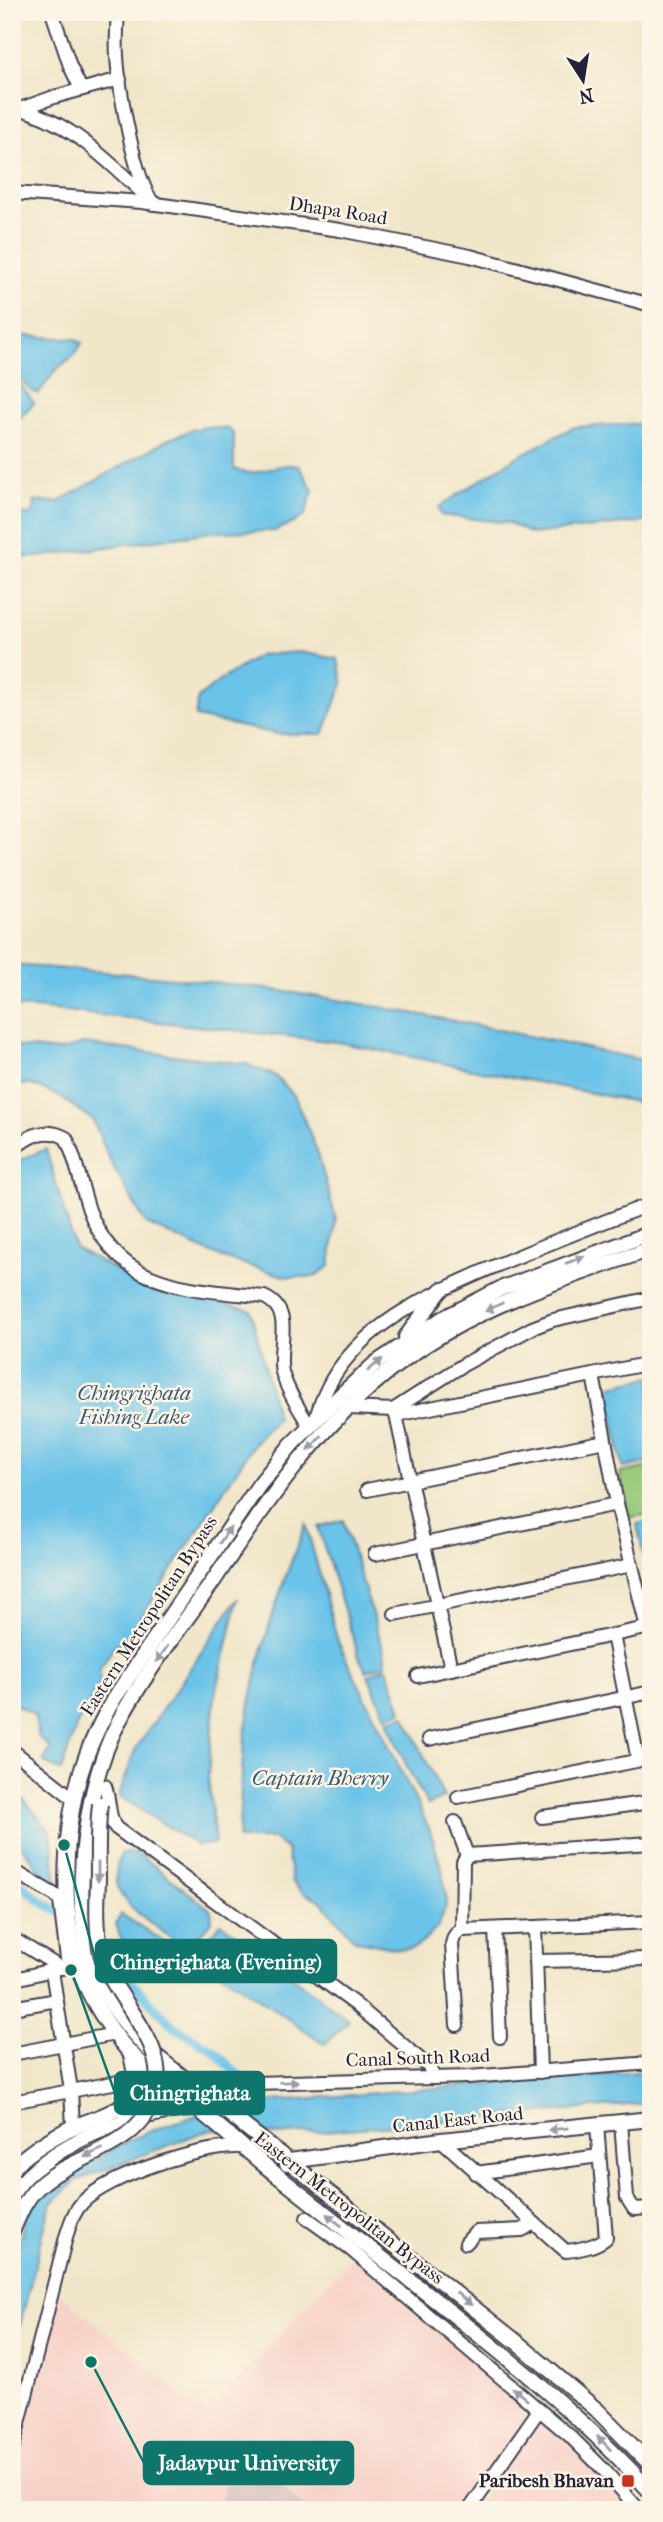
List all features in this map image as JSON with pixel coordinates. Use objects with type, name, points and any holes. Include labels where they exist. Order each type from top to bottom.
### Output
[{"type":"main road","name":"Eastern Metropolitan Bypass","points":[[651,1233],[500,1289],[442,1319],[399,1346],[342,1394],[259,1485],[113,1700],[93,1738],[73,1802],[65,1967],[91,1994],[115,2034],[178,2096],[508,2358],[585,2424],[651,2492]]},
{"type":"main road","name":"Eastern Metropolitan Bypass","points":[[651,1249],[526,1293],[479,1314],[409,1355],[380,1378],[307,1451],[270,1497],[126,1708],[107,1749],[84,1846],[83,1913],[93,1966],[119,2014],[151,2052],[519,2343],[597,2410],[651,2465]]},
{"type":"main road","points":[[399,1346],[441,1290]]},
{"type":"main road","name":"Eastern Metropolitan Bypass","points":[[96,1803],[105,1786],[122,1731],[126,1708]]},
{"type":"main road","points":[[12,2232],[23,2206],[38,2187],[63,2169],[133,2131],[142,2121],[155,2096],[157,2070],[152,2049],[137,2018],[109,1974],[99,1940],[96,1803]]},
{"type":"main road","points":[[99,2118],[127,2101],[132,2094],[135,2070],[130,2051]]},
{"type":"main road","points":[[12,2169],[28,2155],[72,2127],[142,2103],[178,2096],[207,2097]]},
{"type":"main road","name":"Canal South Road","points":[[199,2111],[207,2097]]},
{"type":"main road","points":[[12,2193],[42,2164],[86,2138],[160,2112],[199,2111]]},
{"type":"main road","name":"Canal East Road","points":[[290,2161],[441,2140],[651,2119]]},
{"type":"main road","points":[[12,2158],[28,2155]]},
{"type":"main road","points":[[276,2175],[290,2161]]},
{"type":"street","points":[[52,12],[70,66],[81,89]]},
{"type":"street","points":[[118,12],[117,49],[120,79],[134,150],[152,202]]},
{"type":"street","points":[[16,108],[120,79]]},
{"type":"street","points":[[16,108],[52,121],[81,137],[152,202]]},
{"type":"street","name":"Dhapa Road","points":[[12,193],[152,202],[340,230],[482,260],[651,305]]},
{"type":"street","points":[[12,1150],[25,1139],[41,1133],[59,1134],[66,1138],[97,1227],[112,1250],[126,1264],[142,1274],[175,1285],[264,1297],[272,1301],[278,1308],[284,1326],[281,1371],[312,1424]]},
{"type":"street","points":[[312,1424],[320,1402],[335,1375],[349,1355],[368,1337],[441,1290],[567,1236],[651,1204]]},
{"type":"street","points":[[394,1413],[403,1401],[531,1328],[553,1320],[651,1298]]},
{"type":"street","points":[[349,1408],[394,1413],[651,1363]]},
{"type":"street","points":[[418,1676],[649,1627],[617,1504],[593,1375]]},
{"type":"street","points":[[394,1413],[452,1669]]},
{"type":"street","points":[[367,1490],[605,1441]]},
{"type":"street","points":[[375,1554],[617,1504]]},
{"type":"street","points":[[395,1614],[632,1565]]},
{"type":"street","points":[[458,1797],[644,1759],[626,1698],[613,1635]]},
{"type":"street","points":[[429,1739],[651,1692]]},
{"type":"street","points":[[12,1750],[73,1802]]},
{"type":"street","points":[[105,1786],[110,1802],[111,1823],[116,1828],[355,2004],[429,2067],[435,2078]]},
{"type":"street","points":[[542,1817],[651,1802]]},
{"type":"street","points":[[455,1822],[467,1855],[463,1862],[462,1930]]},
{"type":"street","points":[[467,1855],[651,1843]]},
{"type":"street","points":[[12,1870],[55,1895],[68,1940]]},
{"type":"street","points":[[457,2025],[452,1944],[454,1936],[462,1930],[651,1922]]},
{"type":"street","points":[[535,1927],[540,2072]]},
{"type":"street","points":[[495,1928],[500,2037]]},
{"type":"street","points":[[12,1938],[65,1967]]},
{"type":"street","points":[[536,1961],[651,1959]]},
{"type":"street","points":[[12,1980],[65,1967]]},
{"type":"street","points":[[65,1967],[57,2000],[71,2090],[72,2127]]},
{"type":"street","points":[[12,2008],[57,2000]]},
{"type":"street","points":[[12,2054],[115,2034]]},
{"type":"street","name":"Canal South Road","points":[[207,2097],[221,2084],[435,2078],[651,2063]]},
{"type":"street","points":[[12,2102],[134,2079]]},
{"type":"street","points":[[621,2123],[629,2205],[634,2209],[651,2208]]},
{"type":"street","points":[[441,2140],[566,2251],[601,2242],[606,2238],[597,2124]]},
{"type":"street","points":[[12,2451],[66,2237],[80,2204],[107,2185],[159,2164],[235,2143]]},
{"type":"street","points":[[476,2173],[599,2156]]},
{"type":"street","points":[[307,2218],[351,2249],[539,2410],[587,2453],[639,2510]]},
{"type":"street","points":[[466,2243],[476,2232],[522,2230],[534,2223]]},
{"type":"street","points":[[363,2243],[365,2250],[418,2297],[427,2313]]},
{"type":"street","points":[[468,2510],[539,2410]]},
{"type":"shaded area","points":[[351,2258],[383,2281],[531,2413],[462,2510],[308,2510],[236,2439],[218,2510],[12,2510],[12,2470],[59,2293],[206,2414]]},
{"type":"shaded area","points":[[539,2413],[571,2440],[634,2510],[472,2510]]},
{"type":"shaded area","points":[[236,2438],[296,2499],[308,2510],[218,2510]]},
{"type":"green space","points":[[651,1467],[651,1514],[628,1518],[620,1473]]},
{"type":"water","points":[[12,335],[75,339],[82,343],[38,394],[20,377],[14,361]]},
{"type":"water","points":[[12,367],[34,403],[12,426]]},
{"type":"water","points":[[640,424],[651,430],[651,521],[531,534],[509,523],[441,515],[439,507],[513,459],[574,427]]},
{"type":"water","points":[[207,427],[229,429],[234,435],[234,469],[250,473],[283,466],[299,466],[313,490],[305,515],[274,531],[211,532],[37,557],[12,557],[12,514],[30,515],[35,508],[34,501],[58,502],[169,439]]},
{"type":"water","points":[[300,652],[338,659],[343,684],[323,734],[278,734],[195,717],[198,698],[260,655]]},
{"type":"water","points":[[12,965],[184,979],[287,992],[424,1015],[651,1062],[651,1105],[337,1042],[12,1007]]},
{"type":"water","points":[[83,1044],[246,1064],[274,1075],[294,1095],[317,1151],[336,1219],[330,1266],[314,1277],[288,1277],[223,1258],[146,1224],[109,1159],[93,1120],[57,1095],[30,1084],[12,1086],[12,1046],[60,1051]]},
{"type":"water","name":"Chingrighata Fishing Lake","points":[[46,1149],[75,1248],[140,1283],[251,1310],[277,1418],[255,1442],[124,1644],[116,1644],[100,1668],[100,1683],[77,1725],[61,1771],[43,1762],[51,1748],[39,1738],[34,1714],[12,1703],[12,1163]]},
{"type":"water","points":[[651,1377],[651,1462],[623,1468],[607,1387]]},
{"type":"water","points":[[343,1520],[386,1665],[366,1671],[359,1657],[318,1527]]},
{"type":"water","points":[[651,1521],[651,1591],[637,1524]]},
{"type":"water","name":"Captain Bherry","points":[[306,1524],[338,1642],[429,1828],[442,1869],[447,1903],[438,1927],[413,1948],[402,1950],[355,1940],[320,1900],[303,1893],[292,1881],[287,1850],[274,1839],[238,1839],[245,1736],[254,1682],[277,1602]]},
{"type":"water","name":"Captain Bherry","points":[[238,1598],[215,1697],[208,1775],[215,1843],[198,1846],[119,1796],[135,1750]]},
{"type":"water","points":[[387,1668],[402,1711],[386,1717],[368,1675]]},
{"type":"water","points":[[404,1715],[444,1797],[428,1805],[408,1769],[387,1721]]},
{"type":"water","points":[[12,1786],[51,1832],[58,1894],[12,1833]]},
{"type":"water","points":[[136,1852],[211,1910],[212,1921],[187,1949],[137,1912],[121,1894],[117,1886],[116,1870],[121,1854]]},
{"type":"water","points":[[121,1914],[167,1944],[171,1955],[167,1963],[154,1965],[121,1938],[116,1924]]},
{"type":"water","points":[[221,1923],[349,2020],[325,2044],[204,1961],[199,1949]]},
{"type":"water","points":[[651,2071],[651,2103],[278,2135],[211,2129],[75,2181],[53,2202],[48,2214],[12,2357],[12,2271],[27,2210],[42,2189],[130,2140],[227,2105]]},
{"type":"waterway","points":[[12,1877],[41,1901],[63,1914]]},
{"type":"waterway","points":[[105,1955],[174,2027],[212,2049],[249,2083]]},
{"type":"place","name":"Chingrighata (Evening)","points":[[64,1845]]},
{"type":"place","name":"Chingrighata","points":[[71,1970]]},
{"type":"place","name":"Jadavpur University","points":[[91,2362]]},
{"type":"place","name":"Paribesh Bhavan","points":[[628,2481]]}]
